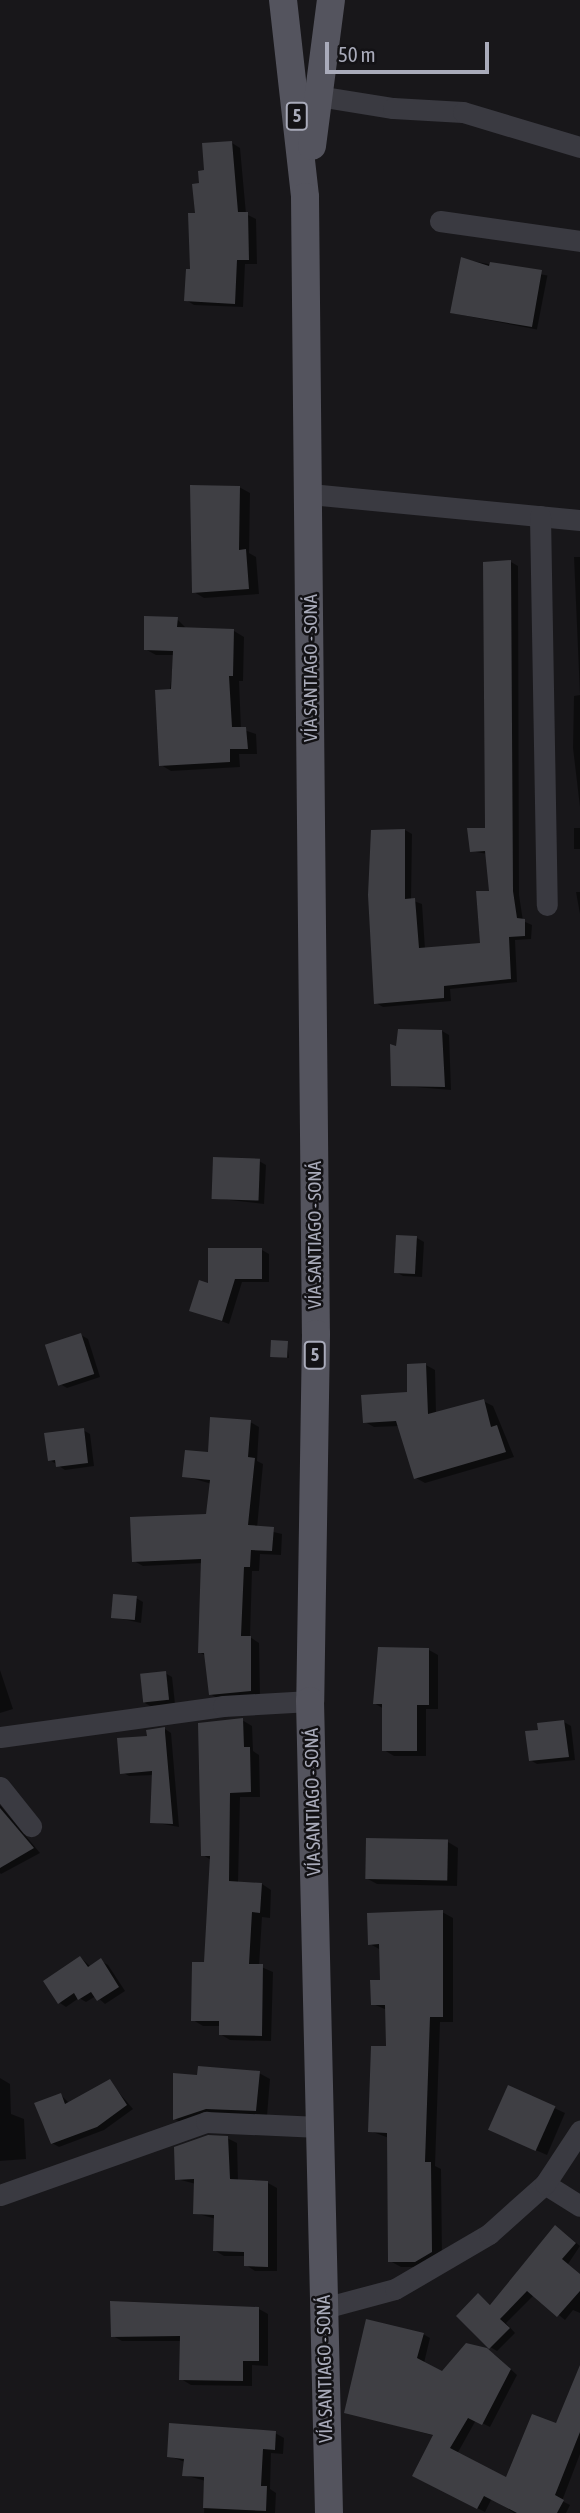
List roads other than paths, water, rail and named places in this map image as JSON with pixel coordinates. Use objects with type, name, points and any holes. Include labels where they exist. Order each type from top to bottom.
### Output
[{"type":"main road","name":"VÍA SANTIAGO - SONÁ","points":[[284,0],[290,36],[305,197],[316,1320],[310,1701],[329,2513]]},
{"type":"main road","points":[[290,36],[314,37],[329,13]]},
{"type":"main road","points":[[305,197],[329,13]]},
{"type":"street","points":[[318,96],[393,108],[463,112],[580,147]]},
{"type":"street","points":[[440,221],[580,241]]},
{"type":"street","points":[[310,494],[580,520]]},
{"type":"street","points":[[540,516],[547,905]]},
{"type":"street","points":[[0,1737],[223,1706],[310,1701]]},
{"type":"street","points":[[0,1787],[32,1826]]},
{"type":"street","points":[[0,2195],[206,2122],[319,2127]]},
{"type":"street","points":[[324,2308],[395,2289],[489,2234],[545,2184],[580,2131]]},
{"type":"street","points":[[545,2184],[580,2206]]}]
